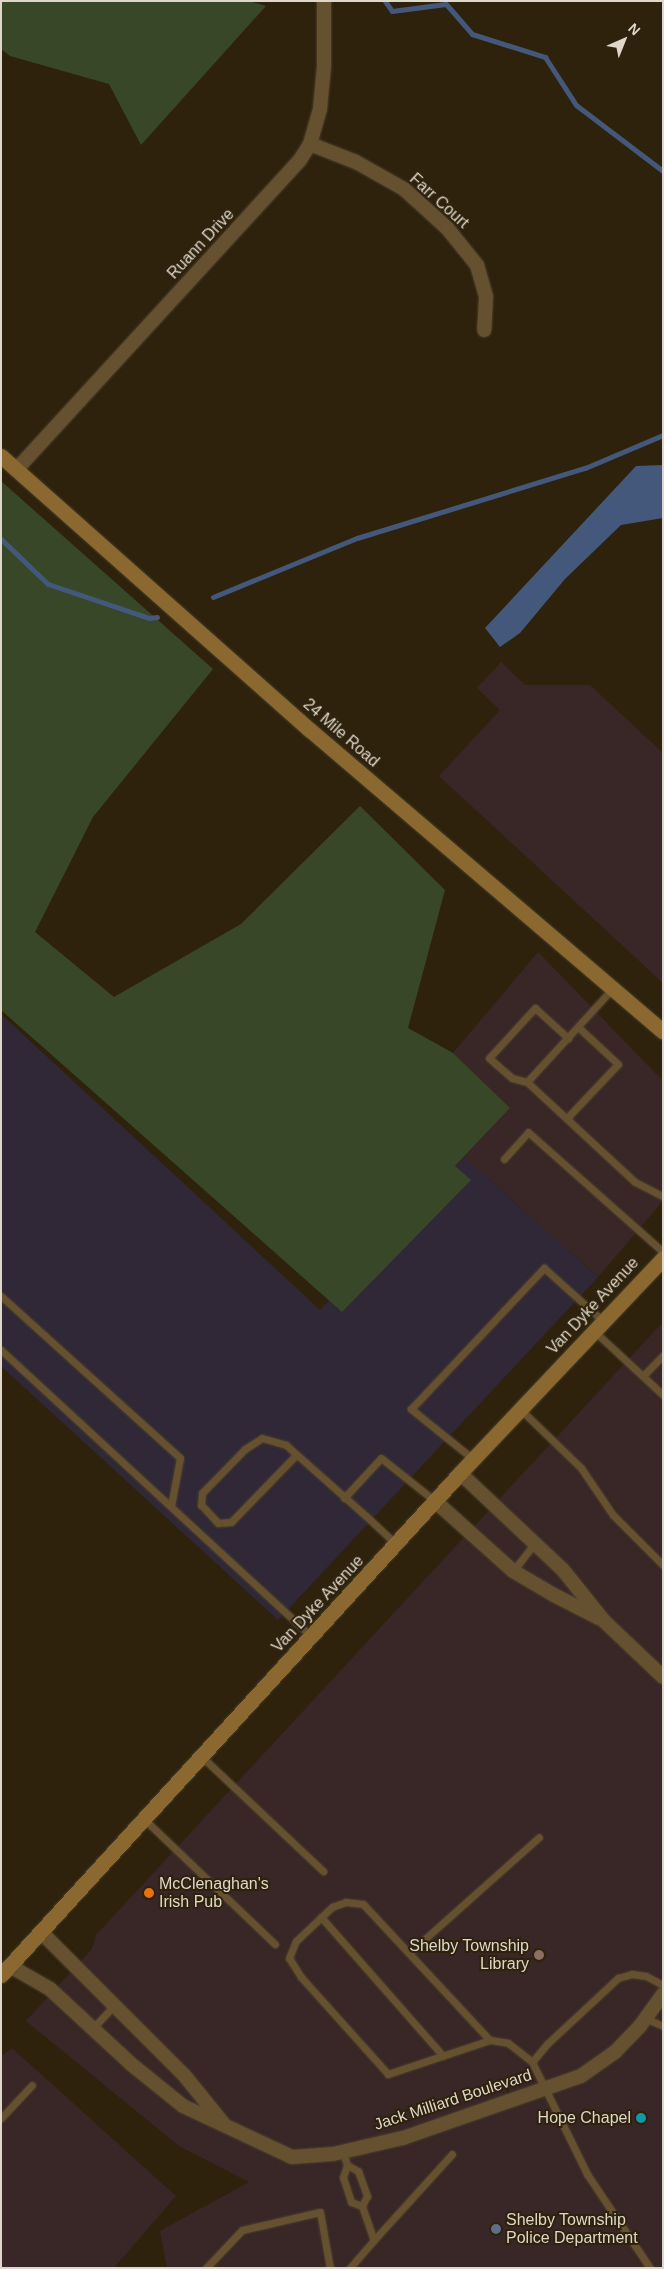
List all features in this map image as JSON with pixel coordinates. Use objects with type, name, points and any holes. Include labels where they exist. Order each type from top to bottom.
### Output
[{"type":"main road","name":"24 Mile Road","points":[[1,456],[310,730],[663,1031]]},
{"type":"main road","name":"Van Dyke Avenue","points":[[6,1970],[435,1501],[663,1258]]},
{"type":"street","name":"Ruann Drive","points":[[16,470],[290,173],[310,144],[320,109],[324,67],[324,1]]},
{"type":"street","name":"Farr Court","points":[[310,144],[356,162],[404,189],[448,228],[478,265],[486,297],[484,330]]},
{"type":"street","points":[[460,1474],[564,1570],[604,1621],[663,1677]]},
{"type":"street","points":[[435,1501],[513,1571],[604,1621]]},
{"type":"street","name":"Jack Milliard Boulevard","points":[[41,1932],[184,2075],[225,2126]]},
{"type":"street","name":"Jack Milliard Boulevard","points":[[6,1970],[50,1989],[131,2064],[183,2106],[292,2156],[345,2159],[581,2076],[615,2052],[663,1994]]},
{"type":"lane","points":[[527,1082],[614,988]]},
{"type":"lane","points":[[568,1038],[535,1008],[490,1058],[512,1078],[527,1082],[635,1182],[663,1196]]},
{"type":"lane","points":[[567,1118],[618,1064],[578,1027]]},
{"type":"lane","points":[[504,1159],[528,1132],[663,1252]]},
{"type":"lane","points":[[473,1460],[411,1410],[544,1268],[643,1376],[663,1395]]},
{"type":"lane","points":[[1,1296],[180,1458],[170,1506]]},
{"type":"lane","points":[[1,1350],[312,1636]]},
{"type":"lane","points":[[643,1376],[663,1355]]},
{"type":"lane","points":[[520,1409],[581,1468],[613,1515],[663,1564]]},
{"type":"lane","points":[[296,1455],[232,1522],[218,1523],[201,1505],[202,1493],[245,1449],[262,1438],[286,1445],[396,1544]]},
{"type":"lane","points":[[344,1498],[381,1458],[435,1501]]},
{"type":"lane","points":[[513,1571],[535,1543]]},
{"type":"lane","points":[[201,1756],[323,1871]]},
{"type":"lane","points":[[144,1819],[275,1944]]},
{"type":"lane","points":[[409,1953],[539,1837]]},
{"type":"lane","points":[[490,2040],[363,1904],[346,1902],[332,1907],[296,1941],[289,1958],[301,1977],[388,2074],[490,2040],[508,2044],[532,2062],[587,2174],[650,2268]]},
{"type":"lane","points":[[321,1917],[443,2056]]},
{"type":"lane","points":[[532,2062],[548,2043],[618,1978],[632,1974],[646,1976],[663,1986]]},
{"type":"lane","points":[[92,2028],[114,2005]]},
{"type":"lane","points":[[645,2018],[663,2026]]},
{"type":"lane","points":[[1,2118],[32,2085]]},
{"type":"lane","points":[[350,2268],[452,2154]]},
{"type":"lane","points":[[345,2159],[342,2177],[351,2202],[362,2206]]},
{"type":"lane","points":[[345,2159],[358,2171],[367,2196],[362,2206],[374,2240]]},
{"type":"lane","points":[[206,2268],[242,2230],[320,2212],[330,2268]]},
{"type":"shaded area","points":[[501,662],[525,685],[590,685],[663,753],[663,983],[439,776],[500,710],[477,688]]},
{"type":"shaded area","points":[[538,952],[663,1081],[663,1201],[598,1277],[464,1157],[510,1108],[453,1053]]},
{"type":"shaded area","points":[[1,1014],[320,1310],[464,1157],[598,1277],[278,1620],[1,1366]]},
{"type":"shaded area","points":[[663,1322],[663,2268],[167,2268],[160,2231],[249,2182],[179,2146],[26,2021],[92,1949],[96,1935]]},
{"type":"shaded area","points":[[12,2048],[176,2196],[114,2268],[1,2268],[1,2056]]},
{"type":"green space","points":[[1,1],[249,1],[266,6],[141,145],[109,84],[10,56],[1,49]]},
{"type":"green space","points":[[1,481],[213,669],[93,817],[35,932],[114,997],[241,924],[360,806],[445,890],[408,1028],[453,1053],[510,1108],[455,1166],[471,1180],[342,1312],[1,1010]]},
{"type":"water","points":[[663,465],[663,518],[621,525],[565,579],[520,633],[500,647],[485,628],[636,466]]},
{"type":"waterway","points":[[385,1],[392,11],[446,4],[472,34],[545,57],[576,105],[663,171]]},
{"type":"waterway","points":[[213,597],[357,538],[585,468],[663,435]]},
{"type":"waterway","points":[[1,539],[48,584],[149,618],[157,617]]},
{"type":"place","name":"McClenaghan's Irish Pub","points":[[149,1893]]},
{"type":"place","name":"Shelby Township Library","points":[[539,1955]]},
{"type":"place","name":"Hope Chapel","points":[[641,2118]]},
{"type":"place","name":"Shelby Township Police Department","points":[[496,2229]]}]
